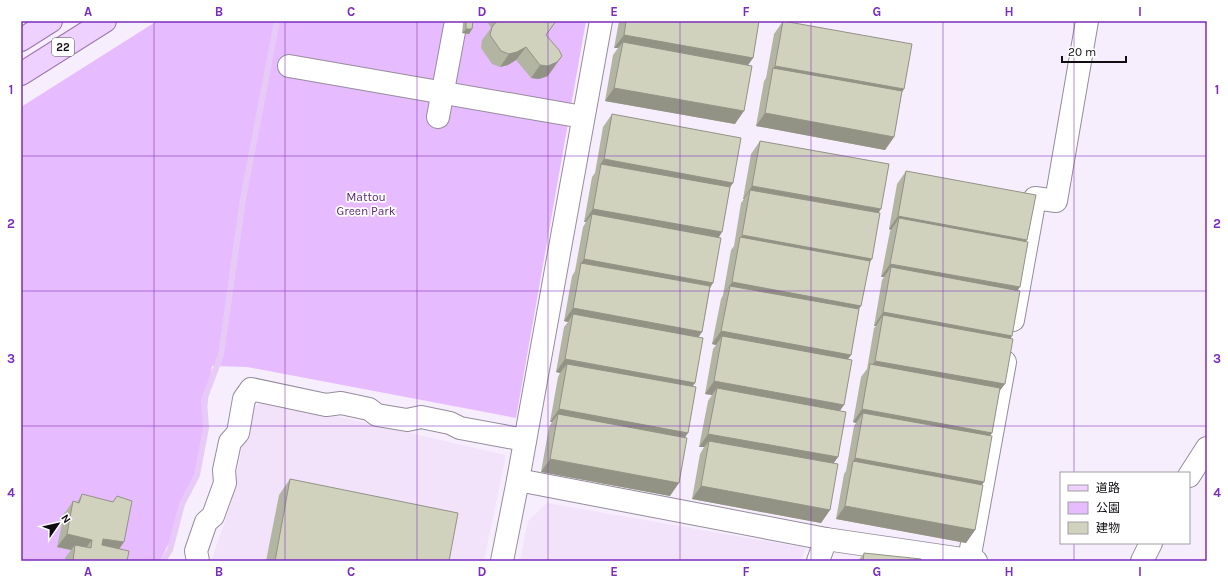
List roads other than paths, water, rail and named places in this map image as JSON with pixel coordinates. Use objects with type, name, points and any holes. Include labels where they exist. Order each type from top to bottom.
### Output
[{"type":"main road","name":"22","points":[[21,40],[51,21]]},
{"type":"main road","name":"22","points":[[21,74],[106,21]]},
{"type":"street","points":[[438,117],[456,21]]},
{"type":"street","points":[[502,561],[601,21]]},
{"type":"street","points":[[518,480],[826,539],[973,560],[1035,198],[1056,201],[1087,21]]},
{"type":"street","points":[[289,66],[583,117]]},
{"type":"street","points":[[198,561],[196,551],[206,522],[213,516],[225,483],[224,470],[230,442],[238,432],[244,399],[251,389],[326,406],[341,403],[348,404],[369,409],[377,415],[407,420],[421,418],[450,423],[460,428],[525,440]]},
{"type":"street","points":[[1190,474],[1207,448]]},
{"type":"street","points":[[818,561],[826,539]]},
{"type":"street","points":[[1142,561],[1151,544]]},
{"type":"waterway","points":[[163,561],[170,550],[182,504],[197,475],[206,428],[204,400],[221,355],[243,199],[277,21]]},
{"type":"park label","name":"Mattou Green Park","points":[[366,204]]}]
